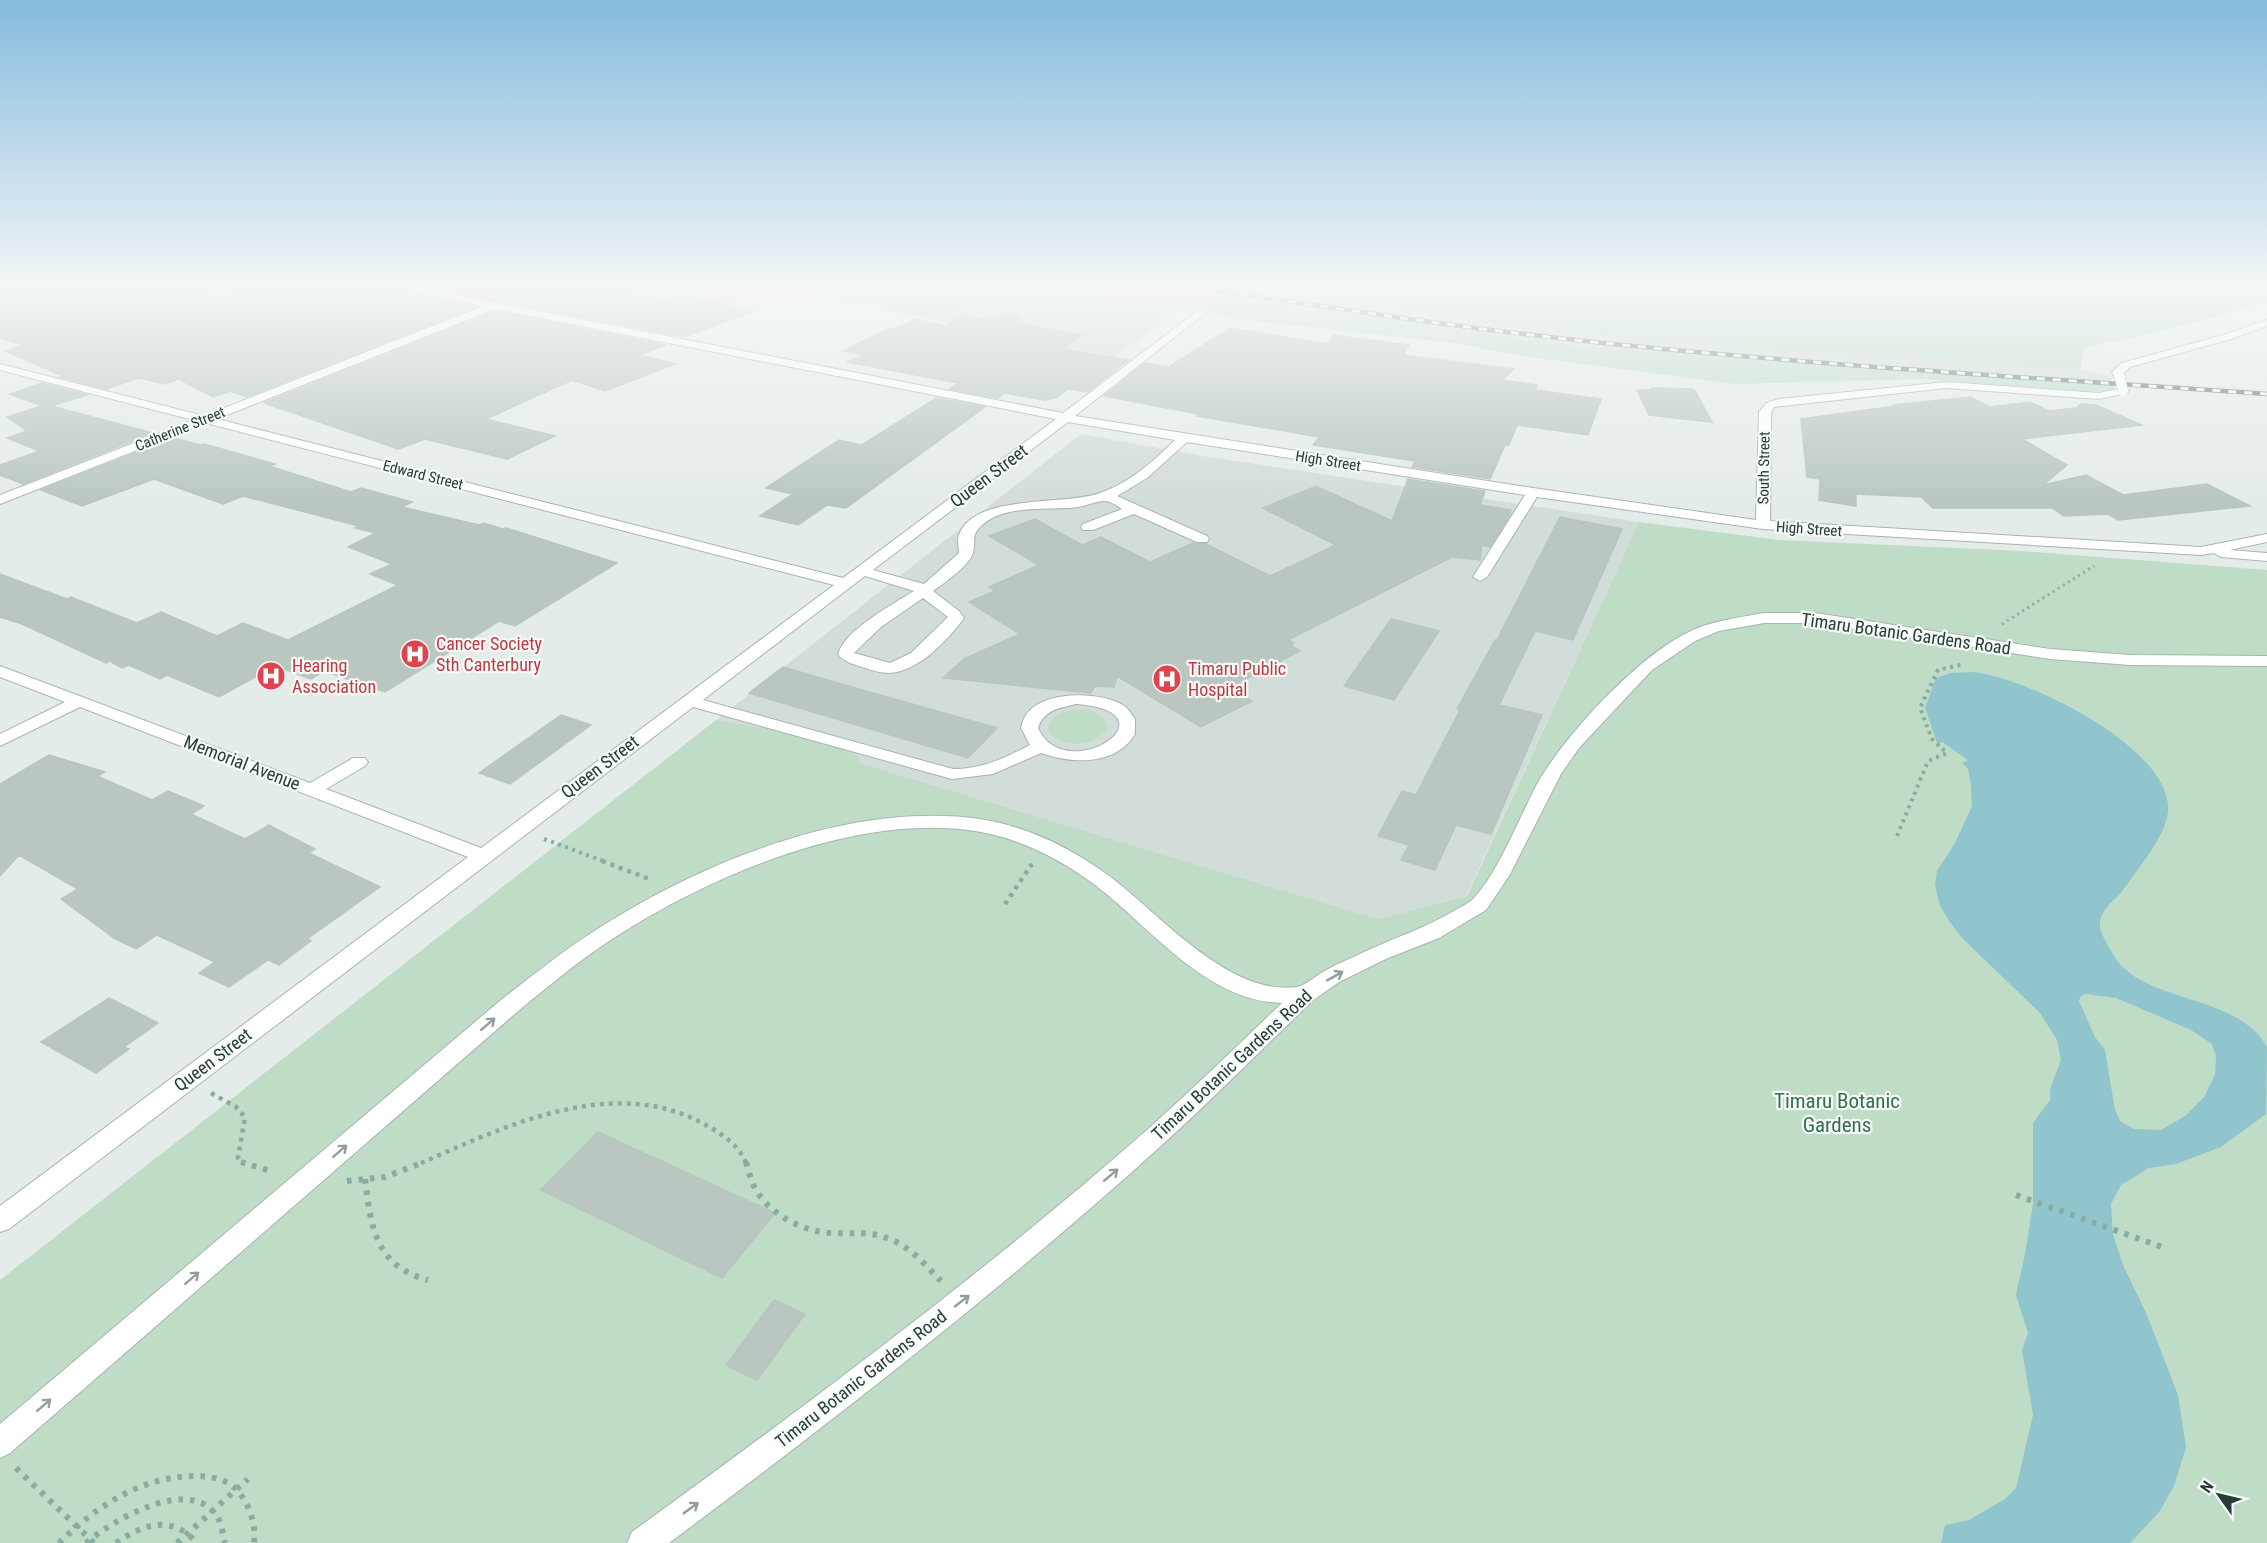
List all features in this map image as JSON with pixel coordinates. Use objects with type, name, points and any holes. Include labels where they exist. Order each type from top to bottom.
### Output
[{"type":"street","name":"Catherine Street","points":[[0,500],[358,359]]},
{"type":"street","name":"High Street","points":[[767,359],[1184,439],[1763,525],[2201,551],[2267,538]]},
{"type":"street","name":"Queen Street","points":[[0,1221],[1140,359]]},
{"type":"street","name":"South Street","points":[[1763,525],[1765,411],[1770,405],[1779,402],[1940,386],[2099,396],[2123,391],[2118,372],[2126,365],[2148,359]]},
{"type":"street","name":"Edward Street","points":[[0,367],[845,583]]},
{"type":"street","points":[[862,571],[903,581],[923,591],[954,614],[956,618],[913,659],[900,666],[890,668],[849,657],[846,654],[850,646],[899,605],[923,591],[957,567],[966,554],[966,535],[978,522],[1014,507],[1075,505],[1106,496],[1135,481],[1184,439]]},
{"type":"street","points":[[1480,577],[1533,492]]},
{"type":"street","points":[[1106,496],[1133,509],[1159,517],[1202,539]]},
{"type":"street","points":[[1088,527],[1133,509]]},
{"type":"street","points":[[2201,551],[2267,557]]},
{"type":"street","name":"Timaru Botanic Gardens Road","points":[[644,1543],[830,1404],[963,1300],[1134,1155],[1304,995],[1331,977],[1381,952],[1432,933],[1479,905],[1499,876],[1552,774],[1573,744],[1646,667],[1689,638],[1737,621],[1794,617],[1843,621],[2050,654],[2130,660],[2267,661]]},
{"type":"street","name":"Memorial Avenue","points":[[0,671],[484,856]]},
{"type":"street","points":[[1076,699],[1091,700],[1111,706],[1125,718],[1128,727],[1125,737],[1116,746],[1102,752],[1069,756],[1052,753],[1040,747],[1032,739],[1028,730],[1030,721],[1037,712],[1054,703],[1076,699]]},
{"type":"street","points":[[0,741],[79,701]]},
{"type":"street","points":[[689,701],[952,774],[966,775],[994,769],[1040,747]]},
{"type":"street","points":[[312,790],[359,762]]},
{"type":"street","points":[[4,1452],[309,1178],[509,1006],[608,931],[726,868],[813,839],[886,825],[930,822],[971,825],[1004,831],[1044,846],[1072,860],[1096,876],[1206,967],[1231,981],[1287,997],[1304,995]]},
{"type":"path","points":[[1897,836],[1928,761],[1947,753],[1932,739],[1920,708],[1935,673],[1938,670],[1960,664],[1976,664],[1992,646],[1997,628],[2123,547]]},
{"type":"path","points":[[518,829],[645,877],[692,885]]},
{"type":"path","points":[[1005,904],[1044,846]]},
{"type":"path","points":[[186,1080],[242,1111],[246,1119],[246,1130],[238,1158],[241,1162],[282,1174],[352,1182],[415,1166],[494,1132],[552,1113],[616,1103],[668,1108],[692,1117],[730,1142],[742,1154],[753,1184],[762,1197],[798,1226],[825,1232],[889,1238],[901,1245],[963,1300]]},
{"type":"path","points":[[365,1179],[373,1224],[391,1262],[402,1270],[428,1280]]},
{"type":"path","points":[[2016,1195],[2165,1248]]},
{"type":"path","points":[[4,1452],[90,1542],[117,1519],[145,1506],[172,1499],[196,1501],[213,1511],[224,1527],[225,1543]]},
{"type":"path","points":[[59,1543],[76,1525],[111,1500],[149,1482],[184,1474],[214,1477],[238,1488],[251,1510],[254,1543]]},
{"type":"path","points":[[177,1543],[248,1479]]},
{"type":"path","points":[[116,1543],[142,1529],[160,1524],[177,1525],[189,1532],[197,1543]]},
{"type":"shaded area","points":[[888,359],[1110,359],[1056,398],[1044,400],[874,367]]},
{"type":"shaded area","points":[[1753,359],[1921,359],[2080,369],[2111,377],[2113,386]]},
{"type":"shaded area","name":"Timaru Public Hospital","points":[[1081,434],[1202,456],[1639,522],[1466,896],[1378,919],[716,720]]},
{"type":"green space","points":[[1545,359],[1753,359],[2113,386],[2114,390],[2094,392],[1924,379],[1735,384]]},
{"type":"green space","points":[[1921,359],[2082,359],[2080,369]]},
{"type":"green space","name":"Timaru Botanic Gardens","points":[[1639,522],[1779,540],[2022,551],[2267,570],[2267,1543],[0,1543],[0,1280],[716,720],[797,734],[817,740],[856,755],[859,763],[1378,919],[1467,896]]},
{"type":"green space","points":[[1075,709],[1090,711],[1103,717],[1108,726],[1104,733],[1097,739],[1079,744],[1061,741],[1053,736],[1048,730],[1051,721],[1057,715]]},
{"type":"water","points":[[1972,672],[1996,677],[2058,701],[2092,720],[2122,741],[2147,764],[2163,788],[2168,812],[2166,821],[2157,842],[2143,863],[2104,911],[2100,921],[2102,934],[2114,956],[2128,971],[2146,983],[2235,1017],[2253,1030],[2267,1047],[2266,1114],[2221,1147],[2176,1164],[2149,1168],[2121,1185],[2111,1204],[2113,1234],[2123,1265],[2147,1315],[2178,1395],[2186,1447],[2174,1486],[2160,1511],[2130,1543],[1941,1543],[1945,1525],[1969,1520],[2005,1499],[2016,1488],[2033,1415],[2022,1350],[2028,1333],[2016,1295],[2033,1204],[2033,1123],[2050,1100],[2050,1089],[2061,1060],[2057,1040],[2040,1013],[1963,939],[1940,906],[1935,885],[1937,871],[1955,843],[1972,806],[1968,769],[1962,763],[1968,760],[1942,742],[1937,743],[1925,708],[1936,678],[1950,673]],"holes":[[[2086,994],[2116,998],[2191,1030],[2212,1044],[2216,1056],[2215,1075],[2204,1097],[2185,1116],[2161,1130],[2134,1129],[2121,1122],[2115,1110],[2105,1050],[2095,1037],[2079,1001],[2081,996]]]},
{"type":"building","points":[[24,359],[343,359],[247,397],[231,391],[213,397],[179,379],[165,384],[139,378],[106,389],[60,377],[63,376]]},
{"type":"building","points":[[374,359],[655,359],[675,364],[605,391],[572,380],[486,419],[555,436],[507,459],[425,439],[398,449],[264,403]]},
{"type":"building","points":[[854,359],[1128,360],[1087,392],[1068,389],[1056,398],[1044,400],[1005,393],[998,398],[949,389],[958,383],[847,362]]},
{"type":"building","points":[[1182,359],[1433,359],[1514,369],[1502,380],[1537,385],[1535,390],[1601,399],[1588,435],[1517,425],[1490,479],[1412,467],[1415,461],[1313,445],[1319,437],[1197,416],[1199,414],[1104,396],[1145,363],[1169,367]]},
{"type":"building","points":[[42,383],[87,395],[51,406],[153,433],[23,484],[0,475],[0,465],[40,451],[7,438],[27,431],[7,417],[42,406],[10,394]]},
{"type":"building","points":[[1652,388],[1694,389],[1712,422],[1649,415],[1637,390],[1653,390]]},
{"type":"building","points":[[1970,397],[1990,407],[2030,402],[2049,411],[2076,408],[2081,404],[2096,405],[2142,425],[2022,439],[2067,465],[2043,485],[2086,475],[2123,495],[2207,484],[2250,506],[2118,520],[2108,514],[2064,516],[2052,508],[1933,508],[1921,497],[1856,494],[1856,506],[1819,500],[1820,479],[1807,477],[1801,419],[1896,406],[1894,405]]},
{"type":"building","points":[[936,398],[985,407],[846,508],[827,505],[798,525],[760,516],[793,494],[766,488],[839,440],[862,445]]},
{"type":"building","points":[[173,438],[204,444],[275,464],[269,466],[351,492],[361,488],[412,502],[402,507],[479,525],[484,523],[506,528],[617,563],[515,626],[499,621],[385,692],[324,671],[311,679],[275,666],[219,697],[167,675],[160,679],[129,665],[122,668],[110,661],[106,663],[22,624],[0,617],[0,574],[67,599],[71,597],[137,623],[161,612],[217,636],[243,623],[288,640],[398,585],[370,574],[392,564],[348,547],[376,533],[355,528],[359,526],[243,496],[223,504],[154,479],[82,506],[41,490]]},
{"type":"building","points":[[1408,479],[1485,491],[1480,505],[1511,510],[1490,547],[1482,545],[1480,560],[1452,557],[1288,640],[1294,643],[1290,645],[1300,651],[1230,687],[1252,701],[1201,727],[1117,676],[1114,687],[1095,686],[1091,693],[943,678],[964,659],[1020,634],[969,602],[995,591],[989,587],[1039,565],[989,536],[1035,519],[1082,545],[1101,537],[1150,562],[1193,543],[1206,544],[1270,576],[1336,545],[1263,508],[1316,486],[1392,521]]},
{"type":"building","points":[[1560,517],[1622,529],[1573,640],[1535,631],[1499,705],[1542,715],[1491,834],[1456,825],[1435,870],[1401,860],[1409,845],[1378,836],[1402,791],[1416,795],[1460,710],[1457,709],[1497,640]]},
{"type":"building","points":[[1391,619],[1439,631],[1394,700],[1344,686]]},
{"type":"building","points":[[783,667],[997,728],[968,758],[749,693]]},
{"type":"building","points":[[561,715],[591,725],[510,784],[479,773]]},
{"type":"building","points":[[49,755],[105,772],[97,776],[152,800],[168,791],[204,806],[191,814],[245,839],[269,825],[315,849],[309,853],[380,887],[307,939],[311,941],[279,965],[268,960],[229,987],[199,973],[215,962],[157,935],[136,949],[114,938],[61,899],[78,889],[19,855],[0,876],[0,784]]},
{"type":"building","points":[[109,998],[158,1023],[124,1047],[129,1049],[96,1073],[41,1042]]},
{"type":"building","points":[[598,1132],[775,1213],[722,1278],[541,1190]]},
{"type":"building","points":[[774,1300],[805,1314],[757,1380],[726,1365]]},
{"type":"railway","points":[[1776,359],[2267,394]]},
{"type":"place","name":"Cancer Society Sth Canterbury","points":[[415,654]]},
{"type":"place","name":"Hearing Association","points":[[271,676]]},
{"type":"place","name":"Timaru Public Hospital","points":[[1167,679]]}]
